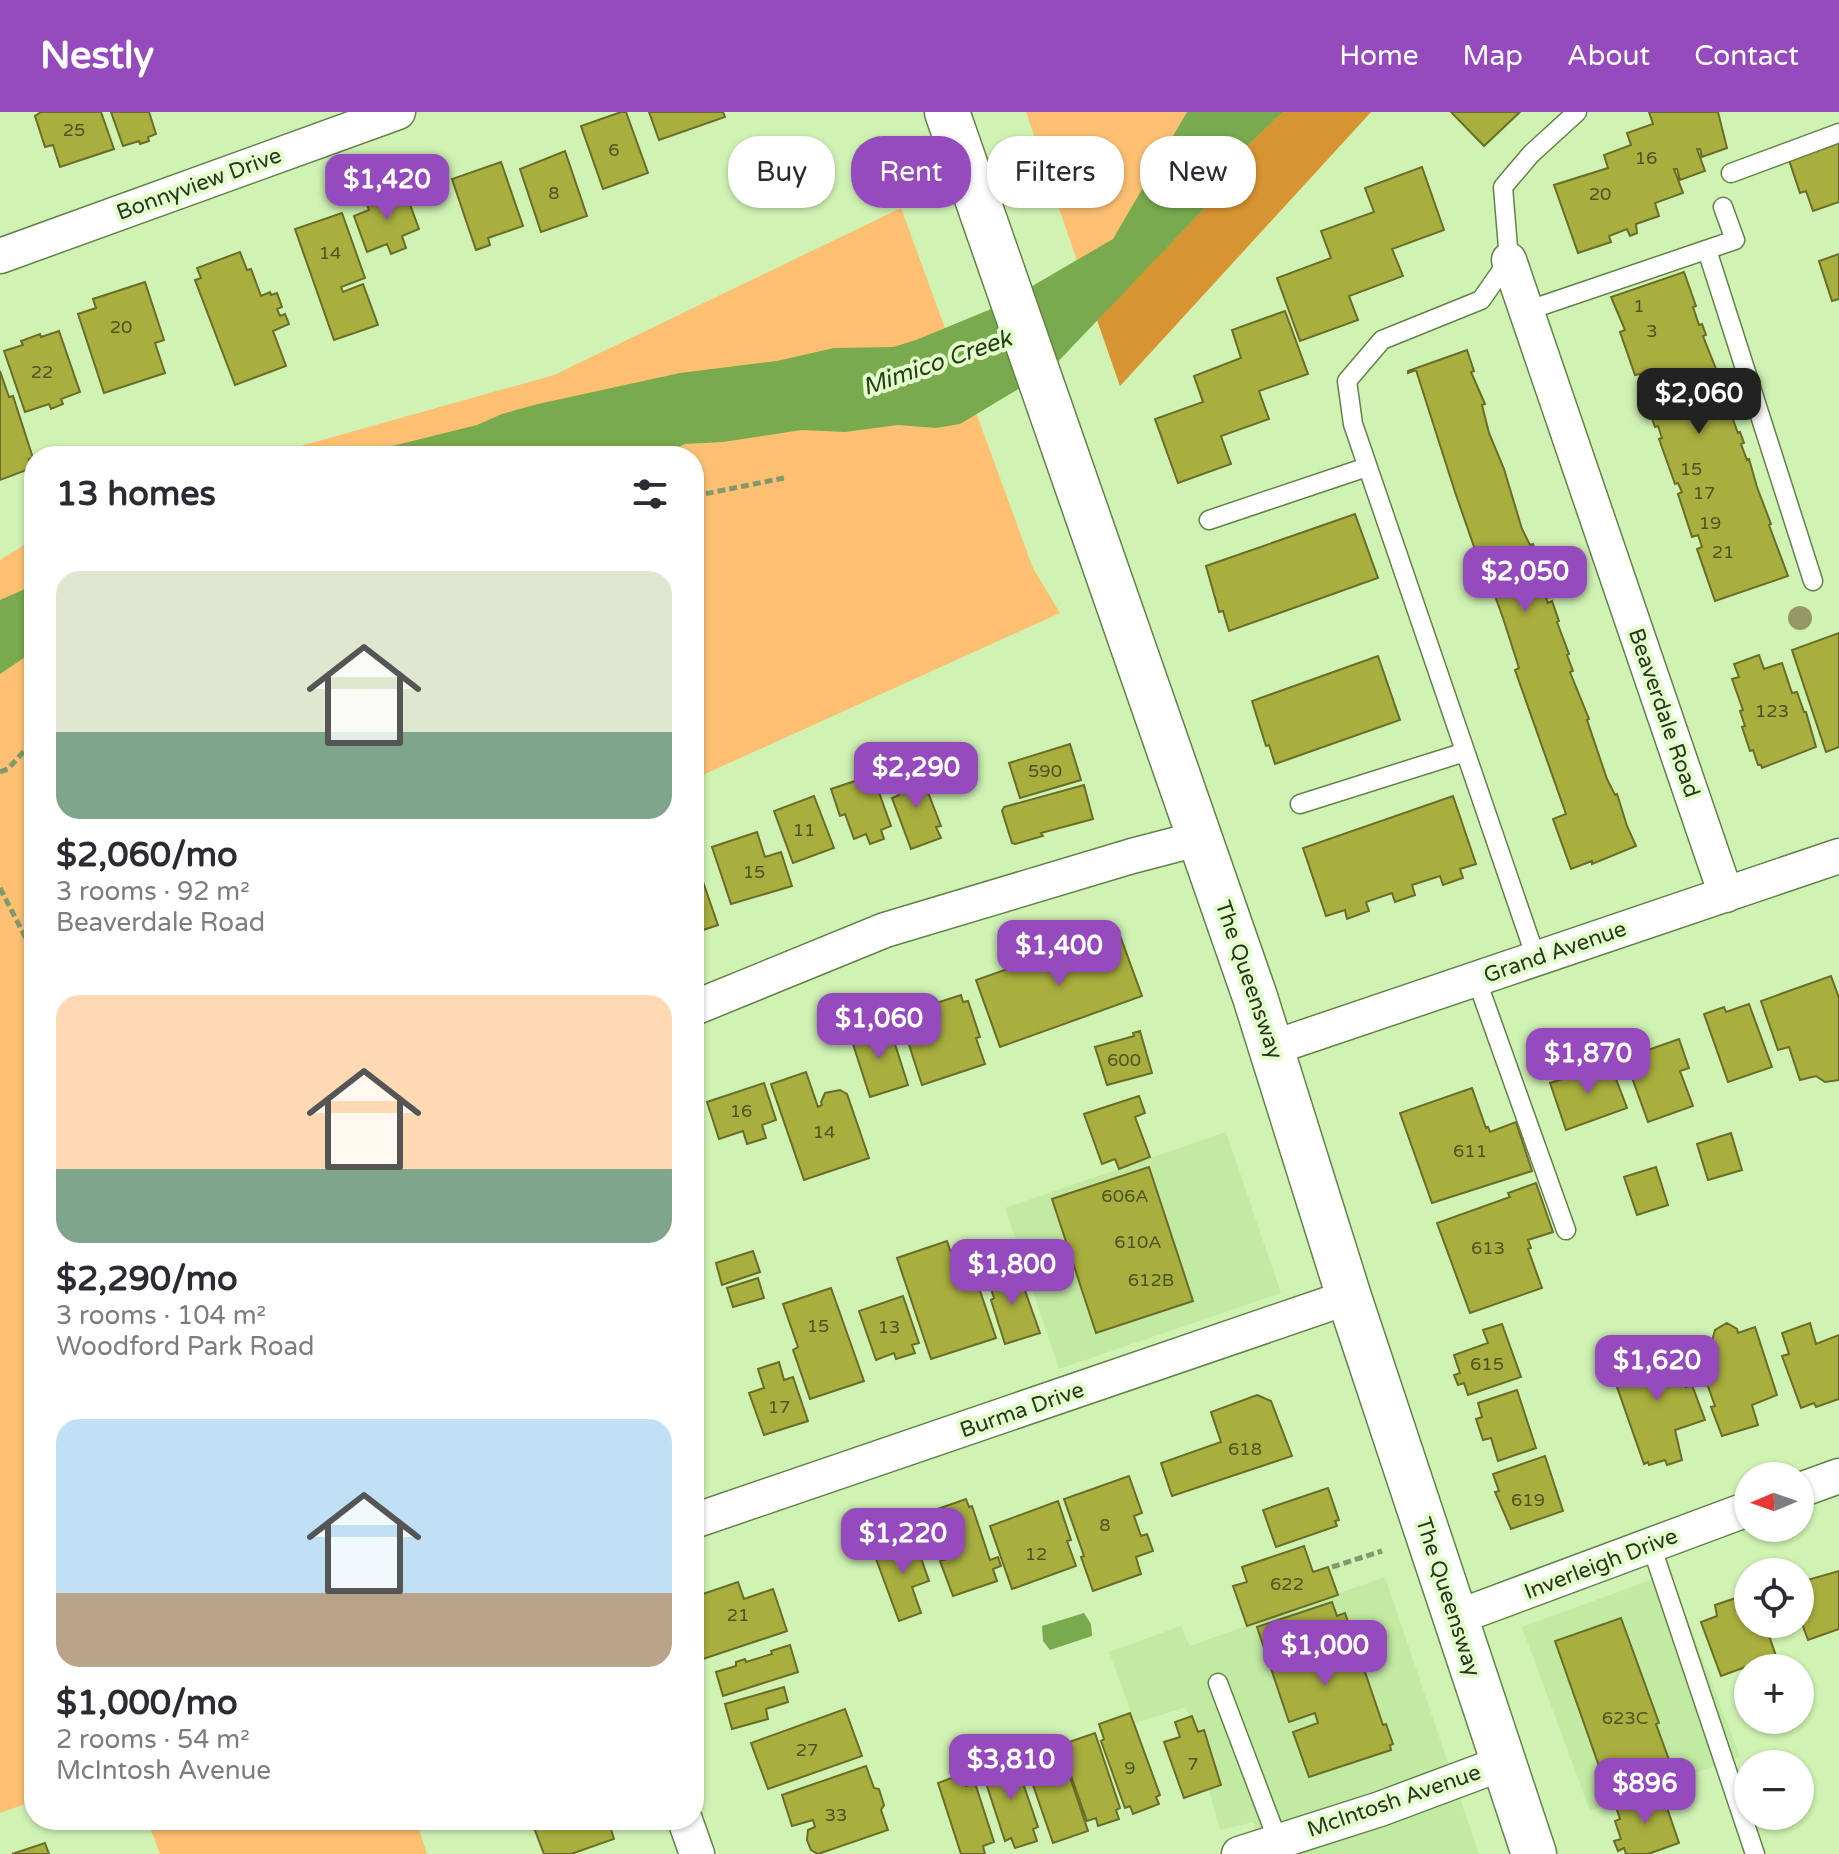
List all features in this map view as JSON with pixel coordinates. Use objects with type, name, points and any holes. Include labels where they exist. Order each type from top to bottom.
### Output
[{"type":"main road","name":"The Queensway","points":[[947,112],[1272,1048],[1349,1297],[1534,1854]]},
{"type":"street","name":"Bonnyview Drive","points":[[3,250],[398,112]]},
{"type":"street","name":"Beaverdale Road","points":[[1509,260],[1726,895]]},
{"type":"street","points":[[704,1004],[885,930],[1201,838]]},
{"type":"street","name":"Grand Avenue","points":[[1272,1048],[1839,856]]},
{"type":"street","name":"Burma Drive","points":[[704,1518],[1349,1297]]},
{"type":"street","points":[[1814,1485],[1839,1476]]},
{"type":"street","name":"Inverleigh Drive","points":[[1455,1618],[1734,1514]]},
{"type":"street","name":"McIntosh Avenue","points":[[1239,1854],[1281,1847],[1503,1763]]},
{"type":"street","points":[[689,1830],[697,1854]]},
{"type":"lane","points":[[1536,958],[1367,467],[1353,424],[1347,381],[1382,340],[1481,300],[1509,260],[1503,187],[1531,154],[1577,112]]},
{"type":"lane","points":[[1731,173],[1839,133]]},
{"type":"lane","points":[[1526,311],[1735,240],[1723,207]]},
{"type":"lane","points":[[1707,250],[1813,581]]},
{"type":"lane","points":[[1209,520],[1367,467]]},
{"type":"lane","points":[[1300,804],[1465,752]]},
{"type":"lane","points":[[1476,978],[1566,1230]]},
{"type":"lane","points":[[1651,1545],[1755,1854]]},
{"type":"lane","points":[[1218,1683],[1281,1847]]},
{"type":"path","points":[[704,494],[784,478]]},
{"type":"path","points":[[0,772],[8,769],[24,751]]},
{"type":"path","points":[[0,888],[24,935]]},
{"type":"path","points":[[1332,1567],[1382,1551]]},
{"type":"shaded area","points":[[1026,112],[1371,112],[1120,386],[1059,208],[1124,208],[1124,136],[1034,136]]},
{"type":"shaded area","points":[[1283,112],[1371,112],[1120,386],[1097,320],[1205,208],[1256,208],[1256,138]]},
{"type":"shaded area","points":[[901,208],[1033,568],[1060,613],[704,774],[704,446],[301,446],[554,375]]},
{"type":"shaded area","points":[[24,545],[24,1805],[0,1813],[0,560]]},
{"type":"shaded area","points":[[1226,1132],[1281,1293],[1059,1369],[1005,1208]]},
{"type":"shaded area","points":[[1670,1573],[1737,1750],[1734,1750],[1734,1759],[1590,1811],[1522,1627]]},
{"type":"shaded area","points":[[1385,1577],[1479,1854],[1264,1854],[1253,1822],[1220,1830],[1186,1707],[1135,1723],[1109,1652],[1181,1626],[1190,1646]]},
{"type":"shaded area","points":[[151,1830],[419,1830],[427,1854],[160,1854]]},
{"type":"water","points":[[1187,112],[1283,112],[1256,138],[1173,136]]},
{"type":"water","name":"Mimico Creek","points":[[1140,193],[1140,208],[1205,208],[1050,370],[960,424],[936,428],[898,425],[845,432],[802,430],[681,446],[392,446],[477,425],[538,404],[680,373],[777,361],[834,348],[893,347],[996,307],[1113,239]]},
{"type":"water","points":[[24,589],[24,658],[0,674],[0,600]]},
{"type":"water","points":[[1084,1613],[1091,1624],[1092,1636],[1050,1650],[1043,1641],[1042,1626]]},
{"type":"building","points":[[41,112],[101,112],[114,149],[60,167],[53,145],[45,147],[35,116]]},
{"type":"building","points":[[111,112],[149,112],[156,134],[148,137],[149,141],[123,146]]},
{"type":"building","points":[[626,112],[648,173],[603,189],[581,126]]},
{"type":"building","points":[[649,112],[723,112],[725,117],[659,140]]},
{"type":"building","points":[[1451,112],[1520,112],[1484,146]]},
{"type":"building","points":[[1649,112],[1718,112],[1727,148],[1702,157],[1700,149],[1697,149],[1705,171],[1680,180],[1677,169],[1674,169],[1683,193],[1655,203],[1659,216],[1636,224],[1637,233],[1630,236],[1627,229],[1609,236],[1611,242],[1578,253],[1554,185],[1608,168],[1604,155],[1631,145],[1627,133],[1653,124]]},
{"type":"building","points":[[1839,142],[1839,202],[1813,211],[1806,191],[1800,193],[1789,160]]},
{"type":"building","points":[[565,151],[587,216],[541,232],[520,169]]},
{"type":"building","points":[[501,162],[523,226],[488,238],[490,245],[476,250],[452,179]]},
{"type":"building","points":[[1422,167],[1444,230],[1392,249],[1403,276],[1349,296],[1358,320],[1300,341],[1277,278],[1331,258],[1321,231],[1374,212],[1365,188]]},
{"type":"building","points":[[384,191],[387,198],[405,191],[419,229],[402,236],[406,248],[391,254],[387,244],[367,252],[354,216],[369,210],[369,197]]},
{"type":"building","points":[[342,213],[365,278],[341,287],[343,292],[363,284],[378,325],[334,340],[295,229]]},
{"type":"building","points":[[240,252],[247,270],[251,269],[261,296],[277,293],[282,307],[277,309],[280,316],[285,314],[289,324],[273,331],[286,366],[235,385],[195,280],[201,278],[197,268]]},
{"type":"building","points":[[1839,254],[1839,299],[1832,301],[1819,261]]},
{"type":"building","points":[[1684,272],[1699,325],[1702,324],[1706,335],[1703,336],[1744,443],[1741,444],[1749,459],[1788,576],[1715,601],[1697,549],[1702,547],[1698,535],[1692,537],[1678,494],[1682,492],[1678,483],[1675,484],[1659,439],[1662,438],[1658,426],[1655,427],[1641,387],[1644,386],[1640,374],[1635,375],[1620,332],[1625,330],[1611,297]]},
{"type":"building","points":[[145,282],[164,340],[155,343],[165,373],[104,393],[78,314],[96,308],[93,299]]},
{"type":"building","points":[[1285,311],[1308,374],[1259,391],[1269,419],[1221,436],[1231,464],[1178,483],[1155,419],[1203,402],[1194,376],[1241,358],[1232,330]]},
{"type":"building","points":[[59,331],[80,392],[61,399],[63,404],[51,409],[49,404],[25,412],[4,351],[23,345],[21,341],[40,334],[41,337]]},
{"type":"building","points":[[1467,350],[1474,371],[1471,372],[1485,404],[1482,405],[1489,433],[1504,469],[1522,529],[1530,545],[1533,544],[1540,565],[1537,565],[1551,597],[1546,598],[1548,603],[1552,601],[1559,621],[1573,671],[1570,672],[1589,719],[1607,779],[1617,794],[1636,846],[1571,869],[1553,819],[1566,814],[1515,670],[1519,668],[1503,618],[1483,563],[1480,564],[1416,370],[1408,373]]},
{"type":"building","points":[[0,371],[9,397],[13,396],[29,446],[24,446],[24,471],[0,480]]},
{"type":"building","points":[[1355,514],[1378,578],[1229,631],[1223,611],[1219,612],[1206,566]]},
{"type":"building","points":[[1839,633],[1839,747],[1826,752],[1792,650]]},
{"type":"building","points":[[1759,655],[1764,669],[1782,663],[1792,693],[1797,692],[1806,712],[1816,747],[1762,768],[1753,750],[1750,751],[1742,727],[1745,726],[1740,711],[1743,710],[1732,679],[1739,677],[1734,664]]},
{"type":"building","points":[[1378,656],[1400,720],[1275,764],[1252,701]]},
{"type":"building","points":[[1070,744],[1081,780],[1020,798],[1009,763]]},
{"type":"building","points":[[919,769],[941,826],[936,827],[941,838],[911,849],[892,798],[899,795],[893,780]]},
{"type":"building","points":[[864,778],[868,790],[877,787],[891,826],[881,830],[884,839],[870,844],[866,834],[854,839],[845,814],[840,816],[831,789]]},
{"type":"building","points":[[1084,785],[1093,819],[1012,843],[1002,811],[1004,807]]},
{"type":"building","points":[[814,796],[834,848],[793,863],[774,811]]},
{"type":"building","points":[[1453,796],[1476,864],[1460,869],[1463,878],[1443,885],[1440,876],[1412,885],[1415,895],[1395,902],[1392,893],[1366,902],[1369,911],[1347,919],[1345,910],[1326,916],[1303,848]]},
{"type":"building","points":[[757,832],[765,857],[781,852],[792,886],[731,904],[712,847]]},
{"type":"building","points":[[704,885],[718,925],[704,930]]},
{"type":"building","points":[[1118,930],[1142,996],[1000,1047],[976,980]]},
{"type":"building","points":[[1831,976],[1839,998],[1839,1080],[1825,1082],[1816,1076],[1800,1080],[1789,1047],[1778,1050],[1761,1001]]},
{"type":"building","points":[[961,995],[963,1002],[968,1001],[985,1064],[922,1085],[902,1023],[920,1017],[918,1009]]},
{"type":"building","points":[[1749,1004],[1772,1067],[1728,1082],[1704,1014],[1724,1007],[1726,1012]]},
{"type":"building","points":[[889,1025],[908,1085],[870,1097],[851,1038]]},
{"type":"building","points":[[1140,1031],[1152,1073],[1107,1085],[1095,1047],[1134,1036],[1133,1033]]},
{"type":"building","points":[[1679,1039],[1689,1068],[1680,1071],[1693,1106],[1648,1122],[1625,1058]]},
{"type":"building","points":[[1610,1063],[1627,1108],[1566,1130],[1550,1083]]},
{"type":"building","points":[[806,1072],[818,1107],[822,1105],[825,1093],[840,1090],[847,1094],[869,1158],[804,1180],[771,1084]]},
{"type":"building","points":[[764,1083],[776,1120],[762,1125],[766,1138],[747,1144],[743,1131],[719,1139],[707,1102]]},
{"type":"building","points":[[1472,1088],[1490,1132],[1516,1122],[1532,1171],[1432,1203],[1400,1113]]},
{"type":"building","points":[[1139,1096],[1145,1113],[1135,1117],[1150,1157],[1119,1169],[1115,1159],[1102,1164],[1084,1114]]},
{"type":"building","points":[[1731,1133],[1742,1170],[1708,1180],[1697,1144]]},
{"type":"building","points":[[1149,1167],[1193,1301],[1096,1333],[1052,1199]]},
{"type":"building","points":[[1656,1167],[1668,1205],[1637,1215],[1624,1177]]},
{"type":"building","points":[[1536,1183],[1553,1232],[1528,1240],[1531,1248],[1528,1249],[1542,1288],[1470,1313],[1437,1223],[1510,1197],[1508,1193]]},
{"type":"building","points":[[947,1241],[961,1283],[976,1279],[996,1338],[931,1359],[897,1258]]},
{"type":"building","points":[[753,1251],[760,1272],[722,1285],[716,1263]]},
{"type":"building","points":[[1017,1268],[1040,1333],[1005,1344],[987,1277]]},
{"type":"building","points":[[758,1278],[764,1298],[733,1307],[727,1288]]},
{"type":"building","points":[[831,1288],[864,1381],[810,1399],[793,1350],[798,1347],[783,1304]]},
{"type":"building","points":[[903,1296],[919,1343],[912,1345],[915,1353],[896,1359],[894,1353],[876,1360],[859,1311]]},
{"type":"building","points":[[1727,1323],[1738,1333],[1755,1327],[1777,1395],[1752,1405],[1758,1425],[1722,1436],[1711,1407],[1715,1406],[1694,1348],[1712,1341],[1715,1330]]},
{"type":"building","points":[[1810,1323],[1816,1344],[1839,1335],[1839,1399],[1816,1407],[1814,1403],[1801,1408],[1782,1356],[1789,1354],[1782,1333]]},
{"type":"building","points":[[1502,1324],[1521,1377],[1468,1395],[1464,1383],[1458,1385],[1454,1375],[1460,1373],[1454,1355],[1488,1343],[1483,1330]]},
{"type":"building","points":[[1671,1345],[1686,1387],[1692,1385],[1705,1420],[1675,1430],[1682,1460],[1667,1465],[1665,1460],[1644,1464],[1610,1367]]},
{"type":"building","points":[[779,1362],[784,1380],[793,1377],[808,1421],[764,1435],[749,1393],[764,1388],[758,1369]]},
{"type":"building","points":[[1517,1390],[1536,1448],[1498,1461],[1491,1438],[1483,1440],[1476,1419],[1482,1417],[1478,1403]]},
{"type":"building","points":[[1257,1395],[1271,1401],[1292,1456],[1172,1496],[1161,1463],[1221,1442],[1211,1412]]},
{"type":"building","points":[[1545,1456],[1563,1511],[1511,1529],[1495,1492],[1499,1491],[1493,1474]]},
{"type":"building","points":[[1129,1476],[1142,1513],[1134,1516],[1141,1536],[1147,1534],[1153,1551],[1136,1557],[1141,1574],[1093,1591],[1064,1499]]},
{"type":"building","points":[[1328,1488],[1339,1520],[1335,1521],[1337,1526],[1276,1547],[1263,1510]]},
{"type":"building","points":[[966,1499],[969,1507],[972,1506],[990,1560],[998,1557],[1001,1566],[993,1569],[997,1581],[953,1596],[940,1561],[946,1559],[932,1511]]},
{"type":"building","points":[[1058,1501],[1076,1566],[1012,1589],[990,1526]]},
{"type":"building","points":[[901,1537],[904,1545],[915,1541],[929,1581],[912,1587],[921,1613],[899,1621],[875,1556],[890,1550],[887,1542]]},
{"type":"building","points":[[1304,1546],[1313,1572],[1328,1567],[1338,1595],[1247,1626],[1233,1586],[1247,1582],[1242,1567]]},
{"type":"building","points":[[1839,1571],[1839,1629],[1814,1638],[1814,1578]]},
{"type":"building","points":[[738,1582],[744,1599],[773,1589],[787,1631],[704,1659],[704,1594]]},
{"type":"building","points":[[1734,1599],[1734,1638],[1770,1638],[1775,1654],[1734,1654],[1734,1671],[1721,1676],[1701,1622],[1717,1616],[1715,1605]]},
{"type":"building","points":[[1332,1602],[1337,1616],[1345,1613],[1383,1725],[1386,1724],[1393,1744],[1390,1745],[1391,1750],[1309,1777],[1293,1732],[1318,1723],[1315,1713],[1289,1722],[1257,1627]]},
{"type":"building","points":[[1621,1618],[1676,1779],[1612,1803],[1555,1641]]},
{"type":"building","points":[[790,1645],[798,1672],[723,1696],[716,1672],[736,1666],[736,1662],[772,1654],[771,1651]]},
{"type":"building","points":[[784,1687],[788,1702],[766,1709],[768,1719],[732,1729],[725,1704]]},
{"type":"building","points":[[845,1709],[862,1756],[768,1789],[751,1743]]},
{"type":"building","points":[[1130,1713],[1160,1795],[1156,1797],[1159,1804],[1133,1814],[1130,1806],[1125,1808],[1101,1741],[1104,1739],[1099,1724]]},
{"type":"building","points":[[1192,1716],[1198,1732],[1204,1730],[1221,1785],[1184,1798],[1164,1742],[1180,1737],[1175,1722]]},
{"type":"building","points":[[1095,1733],[1120,1808],[1116,1810],[1119,1819],[1098,1826],[1096,1818],[1087,1821],[1064,1756],[1067,1755],[1063,1744]]},
{"type":"building","points":[[1047,1744],[1053,1760],[1063,1756],[1088,1831],[1053,1843],[1022,1753]]},
{"type":"building","points":[[1013,1754],[1038,1827],[1033,1829],[1037,1841],[1015,1848],[1011,1838],[1005,1841],[985,1780],[993,1777],[987,1763]]},
{"type":"building","points":[[866,1766],[874,1788],[879,1789],[884,1805],[881,1810],[888,1830],[818,1854],[811,1850],[807,1840],[808,1830],[815,1827],[813,1820],[792,1826],[782,1795]]},
{"type":"building","points":[[962,1774],[966,1786],[975,1783],[994,1842],[983,1846],[985,1854],[961,1854],[938,1783]]},
{"type":"building","points":[[1661,1790],[1679,1843],[1648,1854],[1626,1854],[1624,1848],[1618,1851],[1614,1841],[1621,1839],[1615,1821],[1620,1819],[1616,1807]]},
{"type":"building","points":[[535,1830],[611,1830],[614,1839],[571,1854],[544,1854]]},
{"type":"building","points":[[45,1843],[49,1854],[12,1854]]}]
